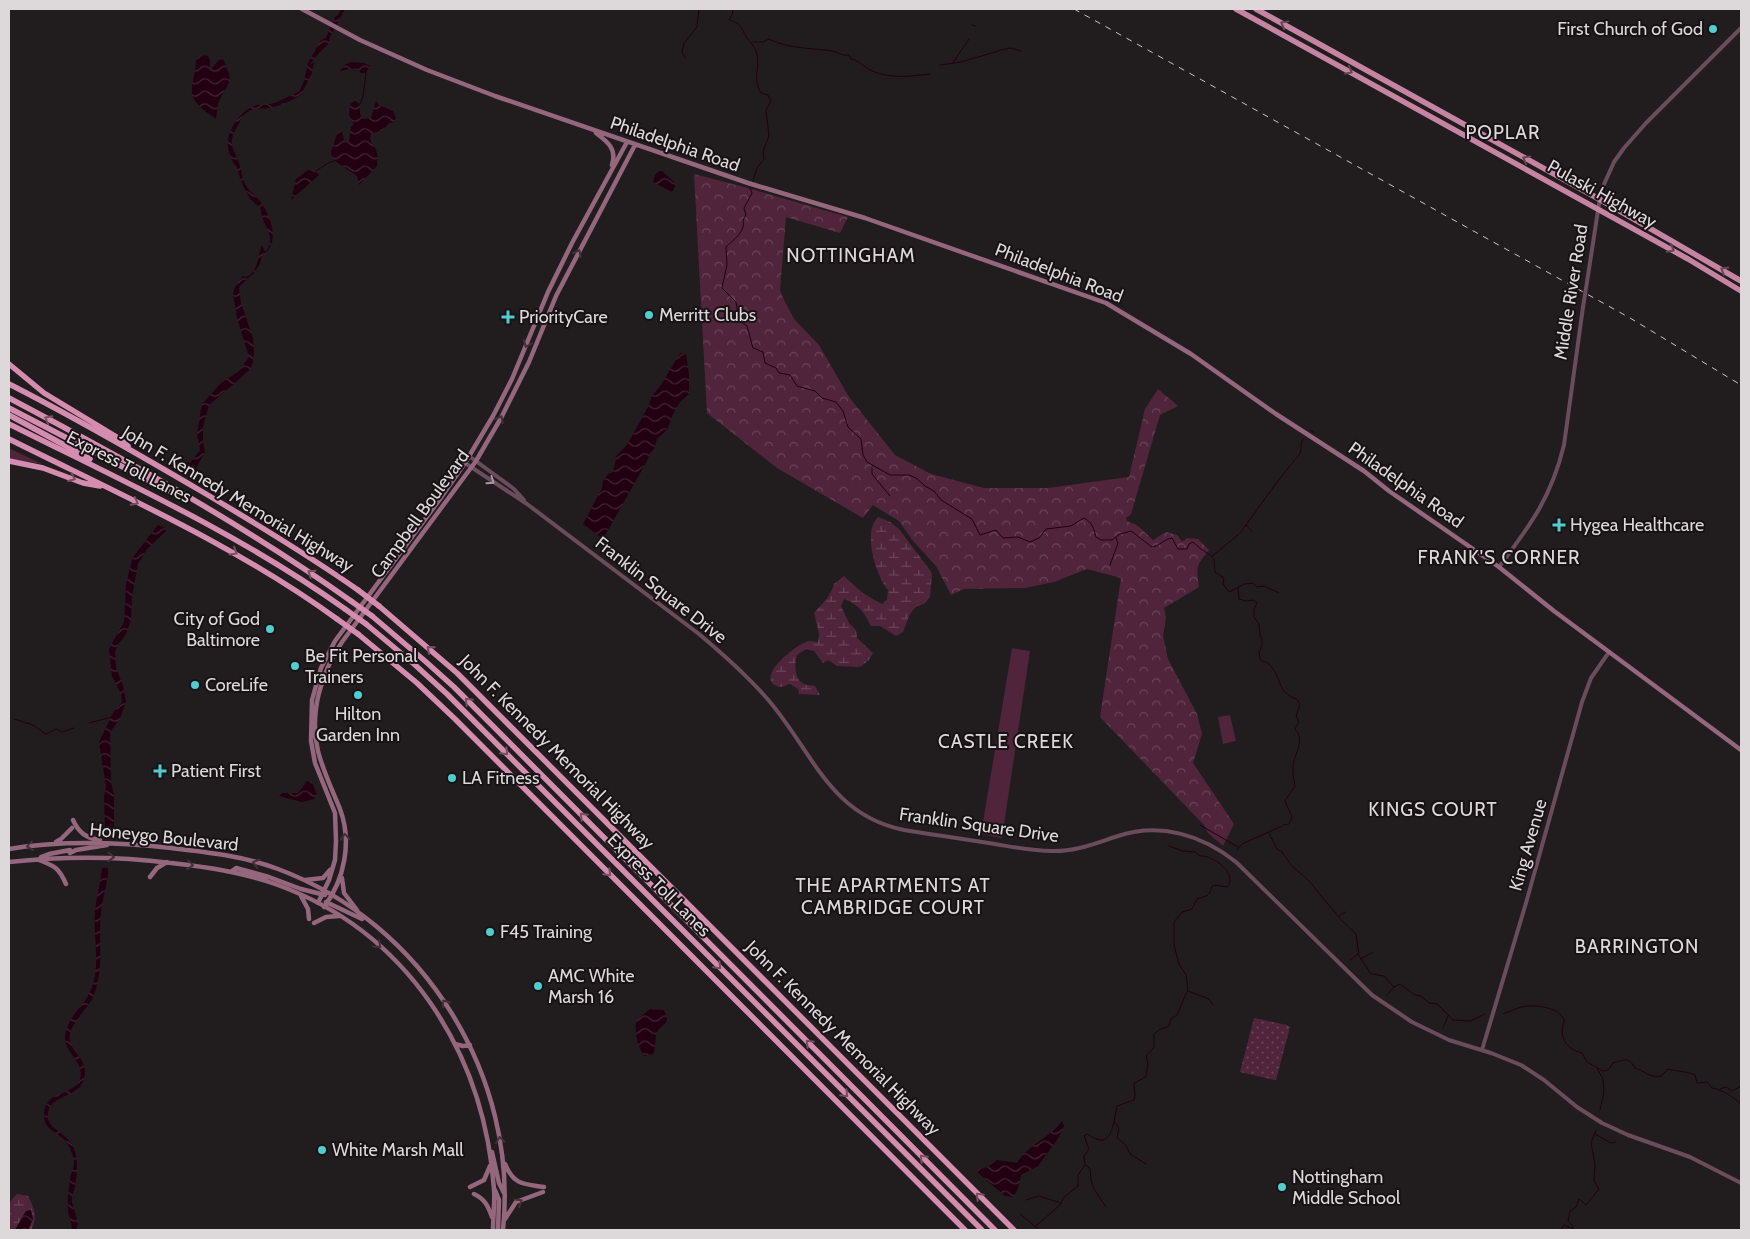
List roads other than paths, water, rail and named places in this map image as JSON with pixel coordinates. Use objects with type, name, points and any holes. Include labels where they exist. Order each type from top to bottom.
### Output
[{"type":"highway","name":"Pulaski Highway","points":[[1236,9],[1688,259],[1741,291]]},
{"type":"highway","name":"Pulaski Highway","points":[[1256,9],[1600,200],[1741,281]]},
{"type":"highway","points":[[9,364],[40,390],[120,439],[133,452]]},
{"type":"highway","name":"John F. Kennedy Memorial Highway","points":[[9,384],[60,410],[275,535],[379,606],[457,673],[1014,1230]]},
{"type":"highway","name":"Express Toll Lanes","points":[[9,398],[198,503],[280,553],[372,616],[425,660],[995,1230]]},
{"type":"highway","points":[[9,408],[174,494],[198,503]]},
{"type":"highway","points":[[9,415],[179,509]]},
{"type":"highway","name":"Express Toll Lanes","points":[[9,424],[179,509],[264,555],[366,624],[447,694],[982,1230]]},
{"type":"highway","points":[[9,439],[229,549],[297,590],[358,634],[417,683],[455,719],[964,1230]]},
{"type":"highway","points":[[9,461],[50,470],[87,484],[104,486]]},
{"type":"main road","name":"Philadelphia Road","points":[[302,9],[338,29],[427,70],[495,96],[748,183],[865,218],[1106,303],[1134,318],[1191,354],[1274,413],[1364,471],[1389,491],[1499,567],[1741,750]]},
{"type":"main road","points":[[590,130],[612,147],[614,158],[609,174]]},
{"type":"main road","name":"Campbell Boulevard","points":[[318,904],[333,867],[336,849],[335,813],[316,763],[311,741],[312,700],[318,675],[335,641],[465,463],[493,416],[512,380],[555,278],[626,142]]},
{"type":"main road","name":"Campbell Boulevard","points":[[325,904],[343,869],[346,849],[344,826],[340,810],[325,774],[316,736],[317,705],[323,677],[342,642],[476,462],[529,362],[556,296],[635,145]]},
{"type":"main road","points":[[73,820],[86,837],[131,844]]},
{"type":"main road","points":[[51,844],[61,839],[72,828]]},
{"type":"main road","name":"Honeygo Boulevard","points":[[9,849],[87,842],[118,843],[197,851],[242,859],[276,868],[302,880],[323,893],[331,895],[363,917],[398,946],[430,981],[452,1012],[470,1045],[481,1070],[500,1136],[505,1194],[503,1230]]},
{"type":"main road","points":[[38,859],[50,854],[118,843]]},
{"type":"main road","name":"Honeygo Boulevard","points":[[9,862],[66,857],[105,857],[167,862],[232,871],[269,882],[318,904],[325,904],[378,944],[408,975],[434,1007],[455,1044],[474,1088],[486,1132],[491,1163],[494,1188],[493,1230]]},
{"type":"main road","points":[[38,859],[57,868],[66,884]]},
{"type":"main road","points":[[150,877],[157,868],[167,862]]},
{"type":"main road","points":[[302,880],[323,878],[333,867]]},
{"type":"main road","points":[[232,871],[236,868],[253,872],[323,893]]},
{"type":"main road","points":[[343,869],[341,884],[344,893],[363,917]]},
{"type":"main road","points":[[300,895],[307,905],[309,919]]},
{"type":"main road","points":[[325,904],[369,922]]},
{"type":"main road","points":[[314,923],[326,917],[339,916]]},
{"type":"main road","points":[[455,1044],[462,1046],[470,1045]]},
{"type":"main road","points":[[486,1132],[499,1183],[505,1194]]},
{"type":"main road","points":[[502,1158],[509,1173],[517,1181],[543,1189],[516,1202],[504,1222]]},
{"type":"main road","points":[[470,1187],[484,1180],[489,1172],[491,1163]]},
{"type":"main road","points":[[494,1188],[499,1200],[498,1230]]},
{"type":"main road","points":[[474,1194],[483,1199],[488,1206],[493,1222]]},
{"type":"street","name":"Middle River Road","points":[[1499,567],[1535,518],[1550,488],[1558,466],[1565,437],[1597,209],[1601,191],[1614,162],[1624,148],[1663,106],[1741,28]]},
{"type":"street","name":"Franklin Square Drive","points":[[469,456],[514,489],[527,504]]},
{"type":"street","name":"Franklin Square Drive","points":[[465,463],[527,504],[699,634],[732,662],[770,702],[832,789],[868,817],[904,830],[1047,851],[1081,848],[1139,831],[1172,831],[1190,836],[1209,844],[1236,862],[1359,983],[1387,1006],[1432,1033],[1505,1058],[1533,1072],[1577,1107],[1602,1123],[1628,1135],[1690,1157],[1741,1183]]},
{"type":"street","name":"King Avenue","points":[[1482,1050],[1584,696],[1594,673],[1609,652]]},
{"type":"water","points":[[341,9],[345,9],[329,39],[329,43],[309,65],[314,62],[312,73],[301,95],[280,105],[246,113],[242,117],[232,139],[232,147],[245,184],[264,207],[270,221],[273,237],[272,244],[268,250],[262,255],[260,264],[239,289],[241,303],[253,338],[253,363],[249,370],[209,405],[203,427],[205,452],[196,468],[199,470],[195,471],[187,467],[186,462],[190,463],[200,450],[197,434],[202,404],[221,383],[238,372],[249,357],[237,318],[233,293],[243,276],[247,277],[254,271],[262,245],[265,252],[270,243],[261,210],[250,199],[230,155],[228,142],[231,129],[248,109],[256,105],[273,103],[299,92],[304,81],[308,63],[321,40],[326,38],[335,17]]},
{"type":"water","points":[[198,56],[208,56],[210,70],[219,60],[223,59],[229,76],[228,84],[219,101],[216,119],[195,101],[192,93],[196,61]]},
{"type":"water","points":[[351,62],[364,63],[370,66],[366,73],[361,73],[357,68],[340,71],[344,65]]},
{"type":"water","points":[[355,101],[360,104],[360,114],[363,119],[371,118],[376,101],[379,105],[393,111],[396,118],[394,122],[389,123],[383,130],[371,134],[371,142],[377,154],[377,166],[359,185],[357,176],[332,159],[331,152],[338,131],[342,132],[344,140],[349,142],[351,127],[354,124],[349,115],[350,104]]},
{"type":"water","points":[[308,170],[316,171],[319,175],[291,200],[296,179]]},
{"type":"water","points":[[662,171],[675,183],[672,192],[653,182],[655,175]]},
{"type":"water","points":[[680,353],[686,354],[689,394],[680,402],[667,430],[657,439],[654,449],[650,453],[603,539],[583,524],[602,488],[603,481],[608,474],[613,472],[617,455],[627,445],[652,396],[661,385]]},
{"type":"water","points":[[158,525],[168,529],[147,549],[138,564],[132,596],[131,620],[126,634],[117,646],[115,653],[116,667],[126,701],[120,719],[110,732],[114,826],[111,831],[105,831],[104,797],[106,786],[99,742],[113,713],[122,702],[121,694],[112,676],[109,649],[124,622],[126,584],[133,557]]},
{"type":"water","points":[[307,781],[312,782],[317,795],[314,799],[302,802],[279,796],[280,793],[298,793]]},
{"type":"water","points":[[102,867],[108,868],[108,872],[100,923],[98,982],[93,998],[75,1023],[70,1034],[71,1045],[84,1065],[84,1079],[76,1090],[57,1100],[48,1110],[49,1122],[67,1138],[73,1146],[76,1156],[76,1177],[72,1200],[78,1223],[76,1230],[72,1230],[68,1204],[74,1159],[70,1148],[63,1138],[46,1124],[44,1114],[49,1101],[72,1088],[80,1079],[80,1068],[68,1048],[65,1037],[73,1016],[87,998],[95,975],[95,913]]},
{"type":"water","points":[[650,1009],[664,1010],[667,1019],[657,1033],[653,1054],[644,1056],[637,1039],[636,1021]]},
{"type":"water","points":[[1062,1121],[1064,1126],[1057,1140],[1038,1166],[1021,1175],[1018,1189],[1013,1197],[1005,1196],[978,1173],[979,1168],[988,1167],[997,1160],[1017,1163],[1026,1152]]},
{"type":"water","points":[[31,1210],[33,1219],[28,1230],[15,1230],[26,1211]]},
{"type":"waterway","points":[[685,58],[682,52],[684,43],[697,27],[699,9]]},
{"type":"waterway","points":[[733,9],[729,20],[739,25],[755,49],[758,56],[758,87],[761,93],[768,95],[771,101],[766,110],[769,136],[763,151],[764,159],[757,168],[753,181]]},
{"type":"waterway","points":[[972,25],[976,26]]},
{"type":"waterway","points":[[752,42],[763,42],[769,39],[792,46],[833,51],[842,55],[849,55],[851,59],[872,71],[889,76],[930,74]]},
{"type":"waterway","points":[[952,64],[969,39]]},
{"type":"waterway","points":[[940,65],[961,62],[1005,49],[1011,48],[1021,51]]},
{"type":"waterway","points":[[360,104],[366,73]]},
{"type":"waterway","points":[[316,171],[334,161]]},
{"type":"waterway","points":[[750,188],[752,193],[744,208],[746,215],[742,230],[726,247],[727,265],[722,288],[736,302],[739,320],[747,326],[753,348],[763,352],[765,363],[776,368],[779,373],[790,375],[797,386],[815,391],[822,398],[836,402],[843,411],[848,427],[861,439],[863,455],[867,462],[890,475],[909,475],[916,478],[934,491],[941,500],[972,519],[980,535],[996,530],[1003,538],[1018,537],[1030,542],[1039,538],[1046,529],[1071,526],[1084,518],[1091,524],[1096,537],[1101,540],[1112,540],[1120,534],[1131,531],[1152,547],[1172,538],[1178,549],[1187,549],[1189,544],[1193,542],[1202,550]]},
{"type":"waterway","points":[[1240,533],[1299,454],[1303,439]]},
{"type":"waterway","points":[[872,466],[872,474],[890,496]]},
{"type":"waterway","points":[[1246,525],[1252,531]]},
{"type":"waterway","points":[[1212,556],[1238,535]]},
{"type":"waterway","points":[[1110,565],[1118,543],[1116,538]]},
{"type":"waterway","points":[[1203,550],[1213,558],[1215,572],[1224,578],[1223,584],[1229,592],[1244,584],[1253,583],[1257,587],[1264,586],[1279,593]]},
{"type":"waterway","points":[[1238,587],[1239,599],[1246,601],[1254,600],[1257,603],[1254,609],[1254,617],[1259,624],[1262,639],[1262,646],[1259,652],[1260,659],[1270,665],[1283,689],[1291,697],[1297,699],[1300,705],[1296,716],[1299,722],[1295,729],[1299,738],[1293,766],[1295,786],[1285,801],[1292,817],[1289,824],[1283,825]]},
{"type":"waterway","points":[[89,723],[112,717]]},
{"type":"waterway","points":[[14,719],[33,725],[46,734],[56,729],[62,732],[74,728]]},
{"type":"waterway","points":[[1200,825],[1238,847]]},
{"type":"waterway","points":[[1237,850],[1242,844],[1282,826]]},
{"type":"waterway","points":[[1269,833],[1277,849],[1309,881],[1342,921],[1356,934],[1359,956],[1371,974],[1384,976],[1394,987]]},
{"type":"waterway","points":[[1106,1207],[1094,1189],[1090,1169],[1085,1164],[1084,1156],[1089,1149],[1084,1136],[1087,1134],[1101,1140],[1106,1138],[1113,1126],[1117,1106],[1134,1100],[1134,1083],[1146,1077],[1148,1063],[1146,1056],[1154,1047],[1154,1034],[1169,1026],[1171,1019],[1177,1015],[1188,989],[1186,975],[1179,964],[1174,945],[1174,922],[1182,912],[1192,909],[1197,899],[1209,894],[1212,886],[1227,887],[1230,882],[1227,871],[1217,862],[1200,856],[1195,852],[1183,851],[1169,846]]},
{"type":"waterway","points":[[1339,916],[1345,912]]},
{"type":"waterway","points":[[1361,959],[1373,952]]},
{"type":"waterway","points":[[1350,960],[1358,954]]},
{"type":"waterway","points":[[1387,995],[1394,987],[1400,984],[1429,1003],[1437,1004],[1453,1020],[1470,1021],[1485,1014]]},
{"type":"waterway","points":[[1188,991],[1209,999],[1213,1005]]},
{"type":"waterway","points":[[1503,1014],[1527,1006],[1537,1006],[1553,1010],[1564,1019],[1562,1032],[1566,1043],[1574,1050],[1582,1053],[1587,1062],[1603,1071],[1608,1070],[1613,1063],[1628,1060],[1635,1068],[1653,1076],[1661,1076],[1668,1069],[1690,1073],[1695,1075],[1697,1083],[1707,1082],[1712,1088],[1728,1094],[1741,1104]]},
{"type":"waterway","points":[[1443,1028],[1448,1016]]},
{"type":"waterway","points":[[1597,1068],[1603,1079],[1604,1092],[1600,1110]]},
{"type":"waterway","points":[[1720,1089],[1726,1087],[1732,1091],[1741,1086]]},
{"type":"waterway","points":[[1114,1121],[1119,1128],[1117,1138],[1126,1145],[1130,1154],[1146,1164]]},
{"type":"waterway","points":[[1563,1230],[1564,1225],[1573,1229],[1573,1226],[1568,1221],[1570,1211],[1576,1207],[1579,1199],[1586,1205],[1599,1189],[1594,1181],[1595,1164],[1591,1143],[1596,1130]]},
{"type":"waterway","points":[[1595,1134],[1611,1143],[1616,1142]]},
{"type":"waterway","points":[[1036,1226],[1061,1204],[1063,1198],[1078,1186],[1078,1175],[1085,1165]]},
{"type":"waterway","points":[[1026,1200],[1039,1196],[1061,1203]]},
{"type":"waterway","points":[[1020,1214],[1039,1230]]},
{"type":"railway","points":[[1074,9],[1630,318],[1741,385]]},
{"type":"place","name":"First Church of God","points":[[1713,29]]},
{"type":"place","name":"Merritt Clubs","points":[[649,315]]},
{"type":"place","name":"PriorityCare","points":[[508,317]]},
{"type":"place","name":"Hygea Healthcare","points":[[1559,525]]},
{"type":"place","name":"City of God Baltimore","points":[[270,629]]},
{"type":"place","name":"Be Fit Personal Trainers","points":[[295,666]]},
{"type":"place","name":"CoreLife","points":[[195,685]]},
{"type":"place","name":"Hilton Garden Inn","points":[[358,695]]},
{"type":"place","name":"Patient First","points":[[160,771]]},
{"type":"place","name":"LA Fitness","points":[[452,778]]},
{"type":"place","name":"F45 Training","points":[[490,932]]},
{"type":"place","name":"AMC White Marsh 16","points":[[538,986]]},
{"type":"place","name":"White Marsh Mall","points":[[322,1150]]},
{"type":"place","name":"Nottingham Middle School","points":[[1282,1187]]},
{"type":"district","name":"POPLAR","points":[[1503,132]]},
{"type":"district","name":"NOTTINGHAM","points":[[851,255]]},
{"type":"district","name":"FRANK'S CORNER","points":[[1499,557]]},
{"type":"district","name":"CASTLE CREEK","points":[[1006,741]]},
{"type":"district","name":"KINGS COURT","points":[[1433,809]]},
{"type":"district","name":"THE APARTMENTS AT CAMBRIDGE COURT","points":[[893,896]]},
{"type":"district","name":"BARRINGTON","points":[[1637,946]]}]
